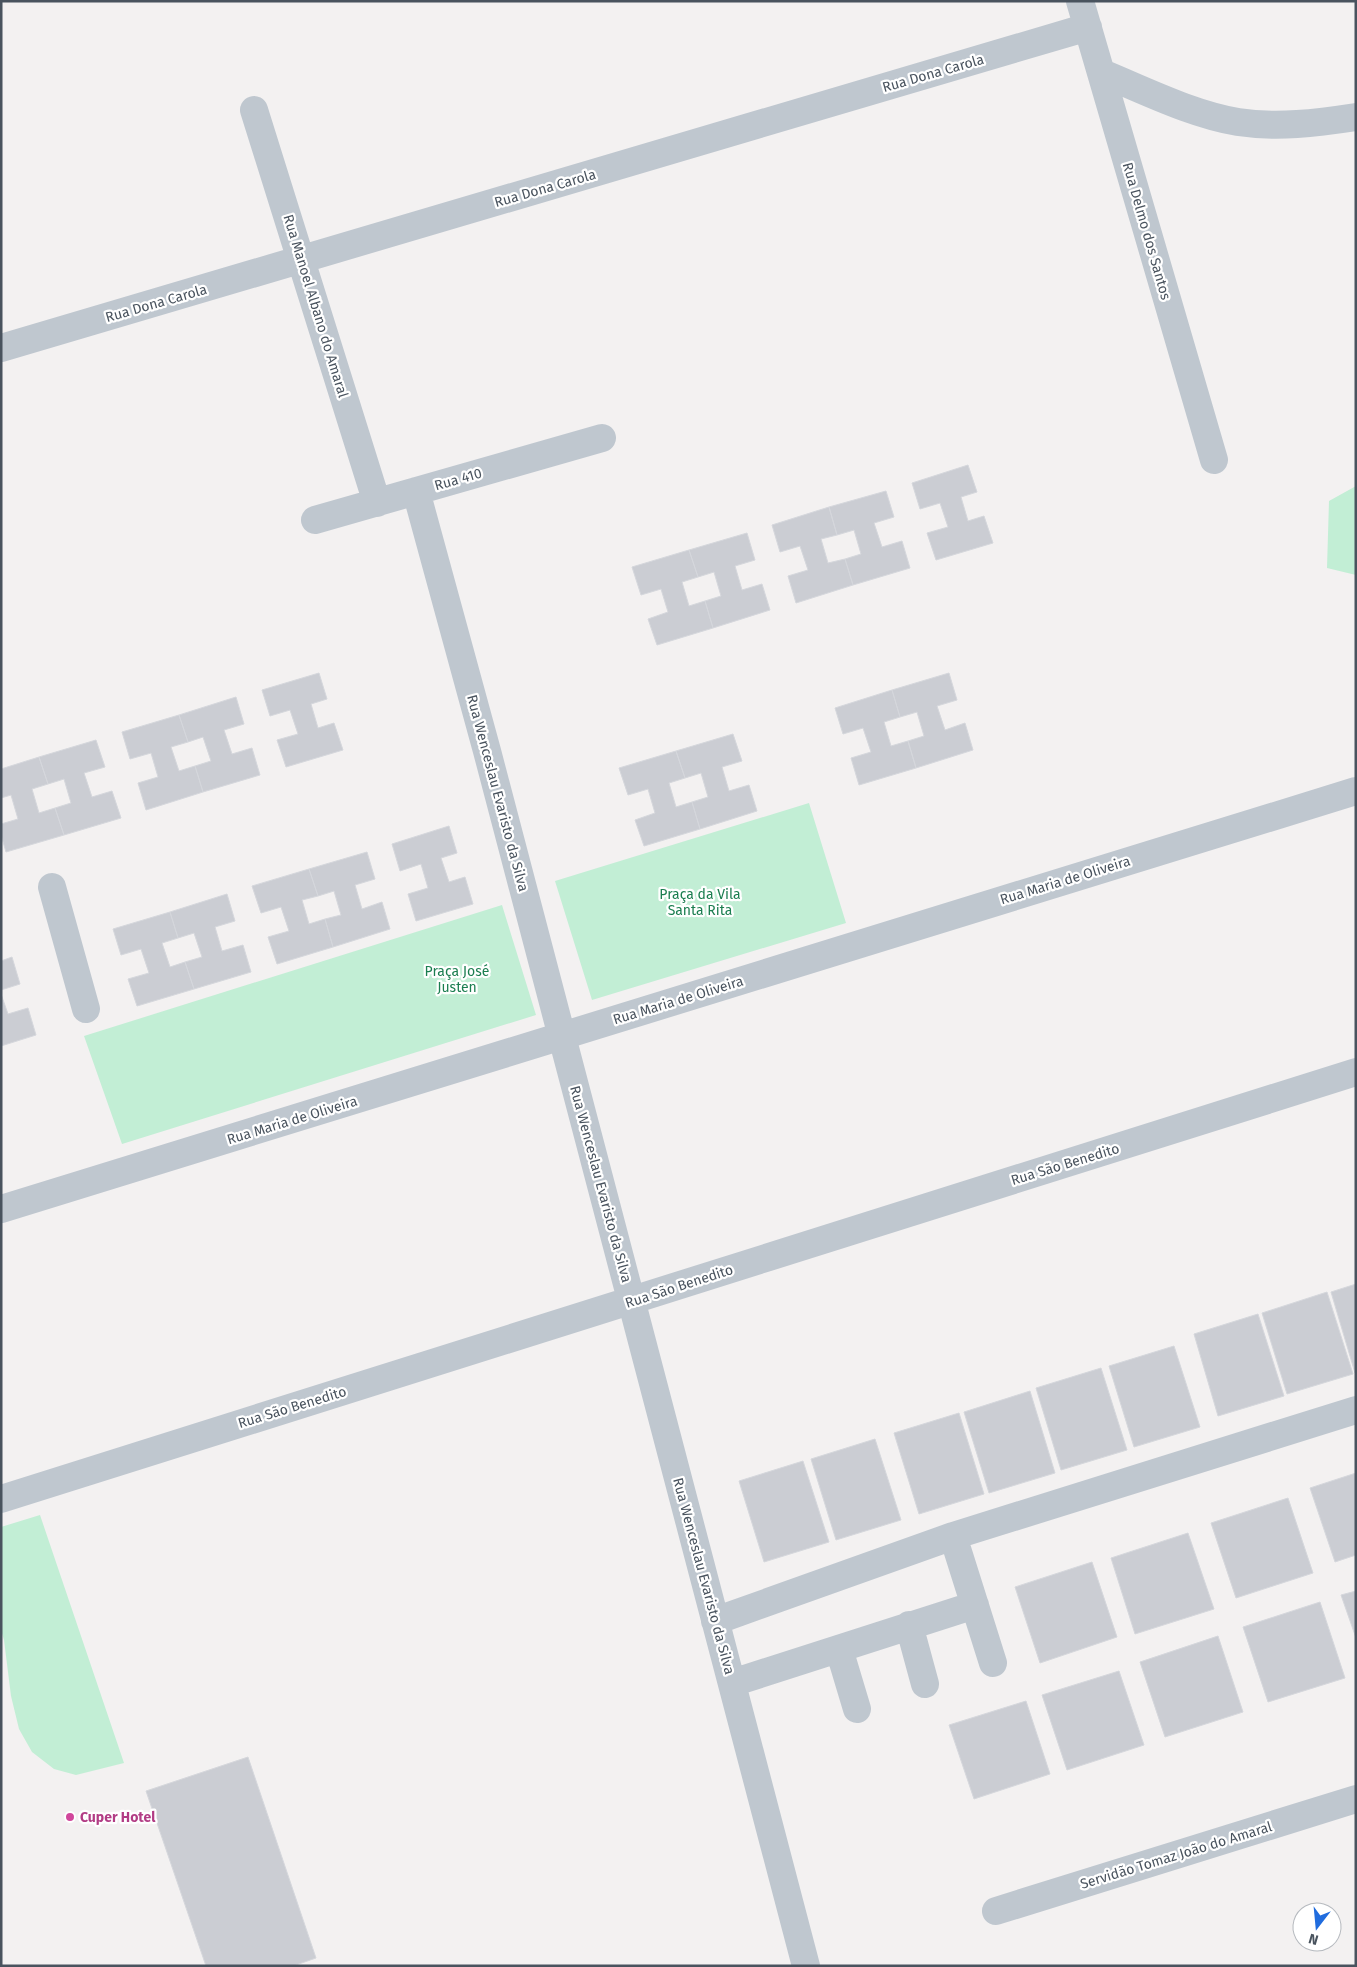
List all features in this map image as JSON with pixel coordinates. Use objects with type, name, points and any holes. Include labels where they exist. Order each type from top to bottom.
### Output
[{"type":"street","name":"Rua Delmo dos Santos","points":[[1080,1],[1214,460]]},
{"type":"street","name":"Rua Dona Carola","points":[[1,348],[1088,27]]},
{"type":"street","points":[[1102,74],[1196,111],[1239,122],[1316,124],[1356,117]]},
{"type":"street","name":"Rua Manoel Albano do Amaral","points":[[254,110],[377,503]]},
{"type":"street","name":"Rua 410","points":[[315,520],[602,438]]},
{"type":"street","name":"Rua Wenceslau Evaristo da Silva","points":[[416,491],[487,751],[806,1966]]},
{"type":"street","name":"Rua Maria de Oliveira","points":[[1,1209],[1356,791]]},
{"type":"street","points":[[52,887],[86,1009]]},
{"type":"street","name":"Rua São Benedito","points":[[1,1499],[1356,1072]]},
{"type":"street","points":[[715,1620],[953,1536],[1356,1410]]},
{"type":"street","points":[[953,1536],[993,1663]]},
{"type":"street","points":[[732,1683],[975,1605]]},
{"type":"street","points":[[909,1625],[925,1684]]},
{"type":"street","points":[[839,1649],[857,1708]]},
{"type":"street","name":"Servidão Tomaz João do Amaral","points":[[996,1911],[1356,1799]]},
{"type":"green space","points":[[1356,486],[1356,575],[1327,568],[1329,501]]},
{"type":"green space","name":"Praça da Vila Santa Rita","points":[[809,803],[846,923],[592,1000],[555,881]]},
{"type":"green space","name":"Praça José Justen","points":[[502,905],[536,1015],[122,1144],[84,1036]]},
{"type":"green space","points":[[40,1515],[124,1763],[76,1775],[54,1769],[32,1752],[19,1729],[11,1696],[1,1630],[1,1527]]},
{"type":"building","points":[[968,465],[977,492],[961,497],[968,521],[984,516],[993,543],[936,560],[927,533],[948,527],[940,503],[920,509],[912,483]]},
{"type":"building","points":[[886,491],[894,517],[874,523],[882,547],[902,541],[910,568],[853,585],[845,559],[861,554],[854,530],[837,535],[829,507]]},
{"type":"building","points":[[829,507],[837,535],[821,539],[828,563],[845,559],[853,585],[796,603],[788,576],[808,570],[800,546],[780,552],[772,525]]},
{"type":"building","points":[[747,533],[755,560],[735,566],[742,590],[762,584],[770,610],[713,628],[705,601],[721,596],[714,572],[698,577],[689,550]]},
{"type":"building","points":[[689,550],[698,577],[682,582],[689,606],[705,601],[713,628],[657,645],[648,619],[668,612],[661,589],[641,595],[632,567]]},
{"type":"building","points":[[319,673],[327,699],[311,704],[318,728],[334,723],[343,750],[286,767],[277,740],[298,734],[290,710],[270,716],[262,690]]},
{"type":"building","points":[[949,673],[957,700],[937,706],[945,730],[965,723],[973,750],[916,768],[908,741],[924,736],[917,712],[900,717],[892,690]]},
{"type":"building","points":[[892,690],[900,717],[884,722],[891,746],[908,741],[916,768],[859,785],[851,758],[871,752],[863,728],[843,734],[835,708]]},
{"type":"building","points":[[236,697],[244,724],[224,730],[232,754],[252,748],[260,775],[203,792],[195,766],[211,761],[203,737],[188,742],[179,715]]},
{"type":"building","points":[[179,715],[188,742],[171,747],[179,771],[195,766],[203,792],[146,810],[138,783],[158,777],[151,753],[130,759],[122,732]]},
{"type":"building","points":[[733,734],[742,761],[722,767],[729,791],[749,785],[757,811],[700,829],[692,802],[708,797],[701,773],[685,778],[676,751]]},
{"type":"building","points":[[96,740],[105,767],[84,773],[92,797],[112,791],[121,818],[64,835],[55,808],[71,803],[64,779],[48,784],[39,757]]},
{"type":"building","points":[[676,751],[685,778],[669,783],[676,807],[692,802],[700,829],[644,846],[635,820],[655,813],[648,789],[628,795],[619,768]]},
{"type":"building","points":[[39,757],[48,784],[32,789],[39,813],[55,808],[64,835],[6,852],[1,835],[1,824],[18,819],[11,795],[1,798],[1,769]]},
{"type":"building","points":[[449,826],[457,853],[441,858],[449,882],[465,877],[473,904],[416,921],[408,894],[428,888],[421,864],[400,871],[392,844]]},
{"type":"building","points":[[367,852],[375,879],[355,885],[362,909],[382,902],[390,929],[333,947],[325,919],[341,915],[334,891],[318,896],[309,869]]},
{"type":"building","points":[[309,869],[318,896],[302,900],[309,924],[325,919],[333,947],[277,964],[268,937],[289,931],[281,907],[261,913],[252,886]]},
{"type":"building","points":[[227,894],[235,921],[215,927],[222,951],[243,945],[251,972],[194,989],[185,962],[202,957],[194,933],[178,938],[170,912]]},
{"type":"building","points":[[170,912],[178,938],[162,943],[170,967],[185,962],[194,989],[137,1006],[128,979],[149,973],[141,949],[121,955],[113,929]]},
{"type":"building","points":[[12,957],[20,984],[1,990],[1,961]]},
{"type":"building","points":[[1,994],[8,1014],[28,1008],[36,1035],[1,1046]]},
{"type":"building","points":[[1356,1284],[1356,1373],[1355,1373],[1331,1292]]},
{"type":"building","points":[[1327,1292],[1353,1374],[1287,1394],[1262,1313]]},
{"type":"building","points":[[1258,1314],[1284,1396],[1218,1416],[1194,1334]]},
{"type":"building","points":[[1174,1346],[1200,1427],[1134,1447],[1109,1366]]},
{"type":"building","points":[[1101,1368],[1127,1450],[1061,1470],[1036,1388]]},
{"type":"building","points":[[1030,1391],[1055,1473],[989,1493],[964,1412]]},
{"type":"building","points":[[959,1413],[984,1494],[919,1514],[894,1433]]},
{"type":"building","points":[[875,1439],[901,1520],[836,1540],[811,1459]]},
{"type":"building","points":[[803,1461],[829,1542],[764,1562],[739,1481]]},
{"type":"building","points":[[1356,1473],[1356,1555],[1335,1562],[1310,1488]]},
{"type":"building","points":[[1288,1498],[1313,1573],[1236,1598],[1211,1523]]},
{"type":"building","points":[[1188,1533],[1214,1609],[1135,1634],[1111,1558]]},
{"type":"building","points":[[1092,1562],[1117,1637],[1040,1663],[1015,1587]]},
{"type":"building","points":[[1356,1591],[1356,1638],[1341,1595]]},
{"type":"building","points":[[1320,1602],[1345,1678],[1268,1702],[1243,1627]]},
{"type":"building","points":[[1218,1636],[1243,1712],[1165,1737],[1140,1662]]},
{"type":"building","points":[[1119,1671],[1144,1745],[1067,1770],[1042,1695]]},
{"type":"building","points":[[1026,1701],[1050,1774],[974,1799],[949,1725]]},
{"type":"building","points":[[248,1757],[316,1958],[293,1966],[206,1966],[146,1791]]},
{"type":"place","name":"Cuper Hotel","points":[[70,1817]]}]
